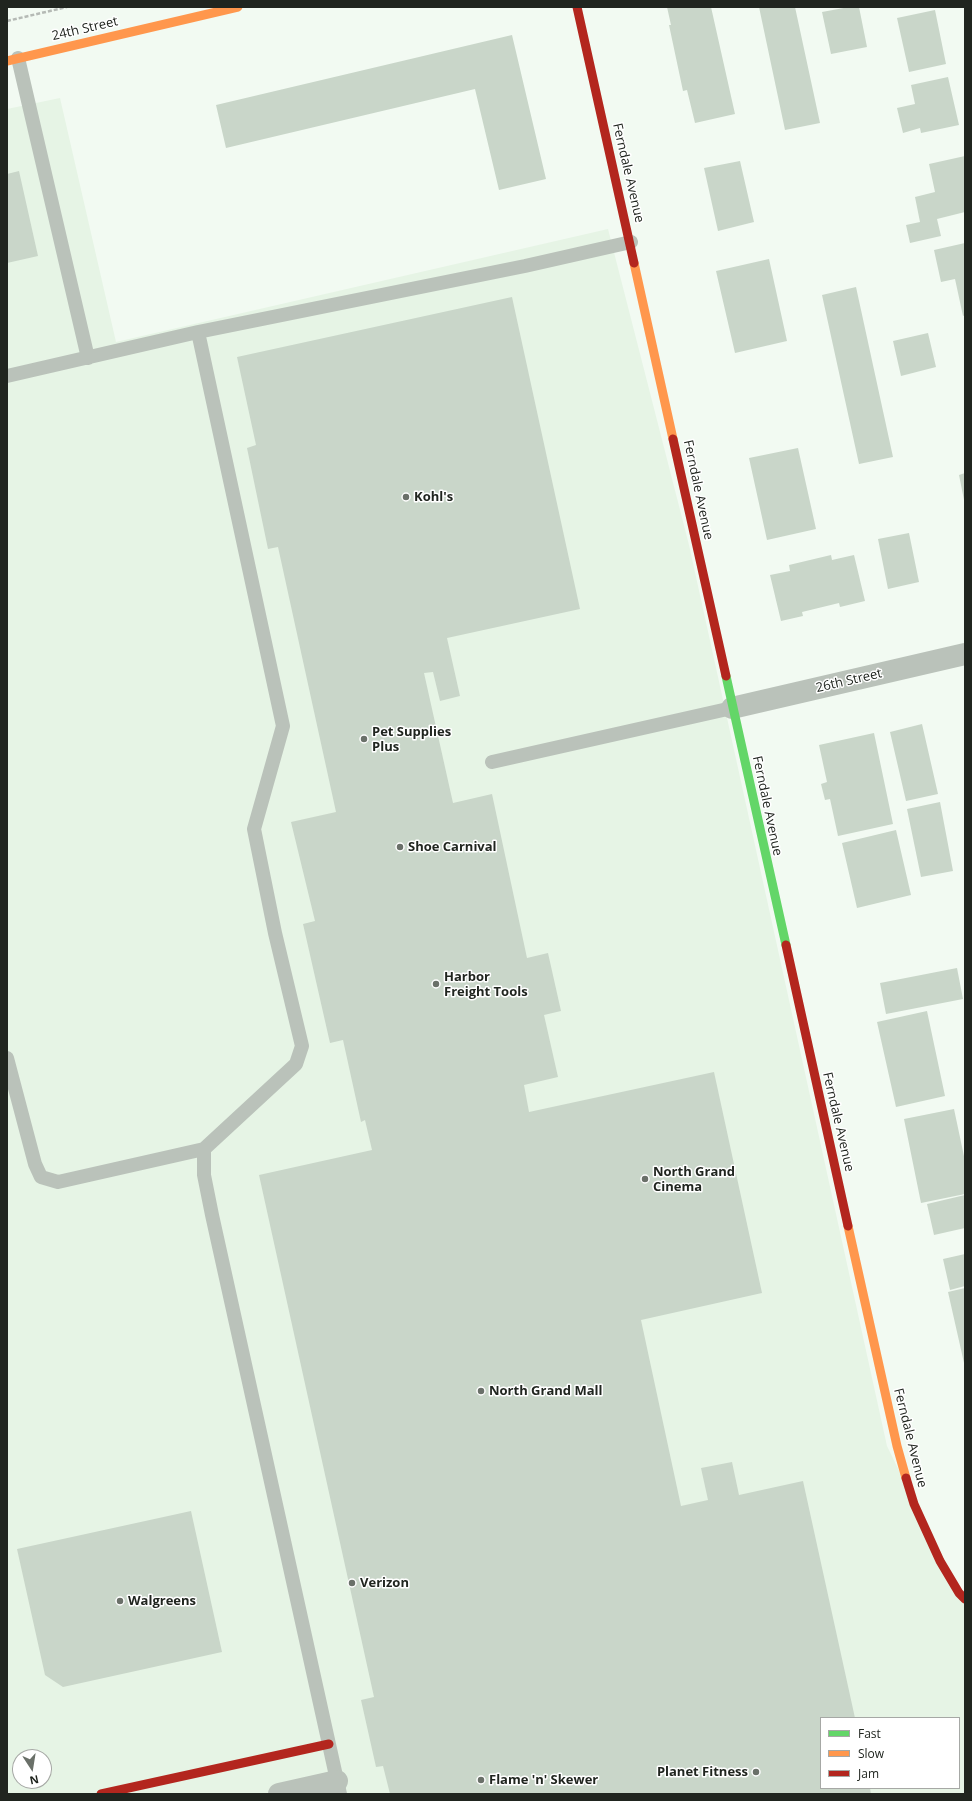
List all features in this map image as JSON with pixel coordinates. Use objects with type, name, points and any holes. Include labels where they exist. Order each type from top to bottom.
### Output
[{"type":"street","name":"24th Street","points":[[13,60],[210,10],[238,7]]},
{"type":"street","name":"Ferndale Avenue","points":[[577,7],[896,1446],[914,1504],[939,1557],[963,1594]]},
{"type":"street","name":"26th Street","points":[[732,708],[965,654]]},
{"type":"street","points":[[101,1794],[329,1744]]},
{"type":"street","points":[[279,1794],[338,1788]]},
{"type":"lane","points":[[13,60],[88,358]]},
{"type":"lane","points":[[7,376],[198,332],[517,268],[630,242]]},
{"type":"lane","points":[[7,1058],[13,1108],[35,1164],[41,1177],[58,1182],[204,1149],[296,1064],[302,1046],[274,933],[254,829],[283,726],[198,332]]},
{"type":"lane","points":[[492,762],[732,708]]},
{"type":"lane","points":[[204,1149],[204,1175],[212,1215],[338,1788]]},
{"type":"path","points":[[7,21],[67,7]]},
{"type":"shaded area","points":[[60,98],[116,342],[608,229],[689,545],[887,1446],[965,1606],[965,1794],[7,1794],[7,109]]},
{"type":"building","points":[[667,7],[711,7],[735,114],[695,123],[687,90],[683,91],[669,25],[671,25]]},
{"type":"building","points":[[759,7],[795,7],[820,123],[785,130]]},
{"type":"building","points":[[849,7],[859,7],[867,47],[831,54],[822,12]]},
{"type":"building","points":[[935,10],[946,64],[909,72],[897,18]]},
{"type":"building","points":[[512,35],[546,179],[499,190],[475,89],[226,148],[216,105]]},
{"type":"building","points":[[948,77],[959,125],[921,133],[920,128],[903,133],[897,108],[915,104],[911,85]]},
{"type":"building","points":[[965,156],[965,212],[937,219],[941,236],[910,243],[906,225],[920,222],[915,197],[935,192],[929,164]]},
{"type":"building","points":[[740,161],[754,222],[718,231],[704,168]]},
{"type":"building","points":[[19,171],[38,256],[7,263],[7,174]]},
{"type":"building","points":[[965,243],[965,315],[963,316],[955,279],[941,282],[934,250]]},
{"type":"building","points":[[769,259],[787,341],[735,353],[716,271]]},
{"type":"building","points":[[856,287],[893,457],[859,464],[822,295]]},
{"type":"building","name":"North Grand Mall","points":[[512,297],[580,609],[447,638],[460,696],[440,701],[433,672],[424,673],[453,803],[492,794],[527,958],[548,953],[561,1011],[544,1015],[558,1077],[524,1085],[529,1112],[714,1072],[762,1293],[641,1320],[681,1506],[708,1500],[701,1468],[732,1462],[739,1495],[803,1481],[855,1717],[820,1717],[820,1789],[870,1789],[871,1794],[390,1794],[383,1766],[376,1767],[361,1700],[374,1697],[259,1175],[372,1150],[365,1120],[361,1122],[343,1040],[330,1043],[303,924],[315,921],[291,822],[336,812],[278,547],[268,549],[247,448],[256,445],[237,357]]},
{"type":"building","points":[[928,333],[936,367],[901,376],[893,341]]},
{"type":"building","points":[[798,448],[816,529],[767,540],[749,458]]},
{"type":"building","points":[[965,473],[965,500],[964,500],[959,475]]},
{"type":"building","points":[[909,533],[919,582],[888,589],[878,539]]},
{"type":"building","points":[[831,555],[832,560],[854,555],[865,601],[840,607],[839,603],[802,612],[803,616],[781,621],[770,575],[790,571],[789,565]]},
{"type":"building","points":[[922,724],[938,794],[906,801],[890,732]]},
{"type":"building","points":[[874,733],[893,824],[838,836],[830,799],[825,800],[821,784],[827,782],[819,745]]},
{"type":"building","points":[[940,802],[953,871],[921,877],[907,809]]},
{"type":"building","points":[[896,830],[911,895],[857,908],[842,843]]},
{"type":"building","points":[[957,968],[963,999],[886,1014],[880,983]]},
{"type":"building","points":[[927,1011],[945,1096],[896,1107],[877,1022]]},
{"type":"building","points":[[954,1109],[965,1161],[965,1194],[921,1203],[904,1119]]},
{"type":"building","points":[[965,1195],[965,1228],[934,1235],[927,1204]]},
{"type":"building","points":[[965,1254],[965,1286],[950,1290],[943,1259]]},
{"type":"building","points":[[965,1288],[965,1363],[964,1363],[948,1292]]},
{"type":"building","name":"Walgreens","points":[[191,1511],[222,1652],[63,1687],[45,1675],[17,1549]]},
{"type":"traffic: fast","points":[[726,676],[786,945]]},
{"type":"traffic: slow","points":[[7,61],[238,7]]},
{"type":"traffic: slow","points":[[634,263],[673,439]]},
{"type":"traffic: slow","points":[[848,1226],[897,1446],[906,1478]]},
{"type":"traffic: jam","points":[[577,7],[634,263]]},
{"type":"traffic: jam","points":[[673,439],[726,676]]},
{"type":"traffic: jam","points":[[786,945],[848,1226]]},
{"type":"traffic: jam","points":[[906,1478],[914,1504],[940,1561],[959,1593],[965,1599]]},
{"type":"traffic: jam","points":[[101,1794],[329,1744]]},
{"type":"place","name":"Kohl's","points":[[406,497]]},
{"type":"place","name":"Pet Supplies Plus","points":[[364,739]]},
{"type":"place","name":"Shoe Carnival","points":[[400,847]]},
{"type":"place","name":"Harbor Freight Tools","points":[[436,984]]},
{"type":"place","name":"North Grand Cinema","points":[[645,1179]]},
{"type":"place","name":"North Grand Mall","points":[[481,1391]]},
{"type":"place","name":"Verizon","points":[[352,1583]]},
{"type":"place","name":"Walgreens","points":[[120,1601]]},
{"type":"place","name":"Planet Fitness","points":[[756,1772]]},
{"type":"place","name":"Flame 'n' Skewer","points":[[481,1780]]}]
